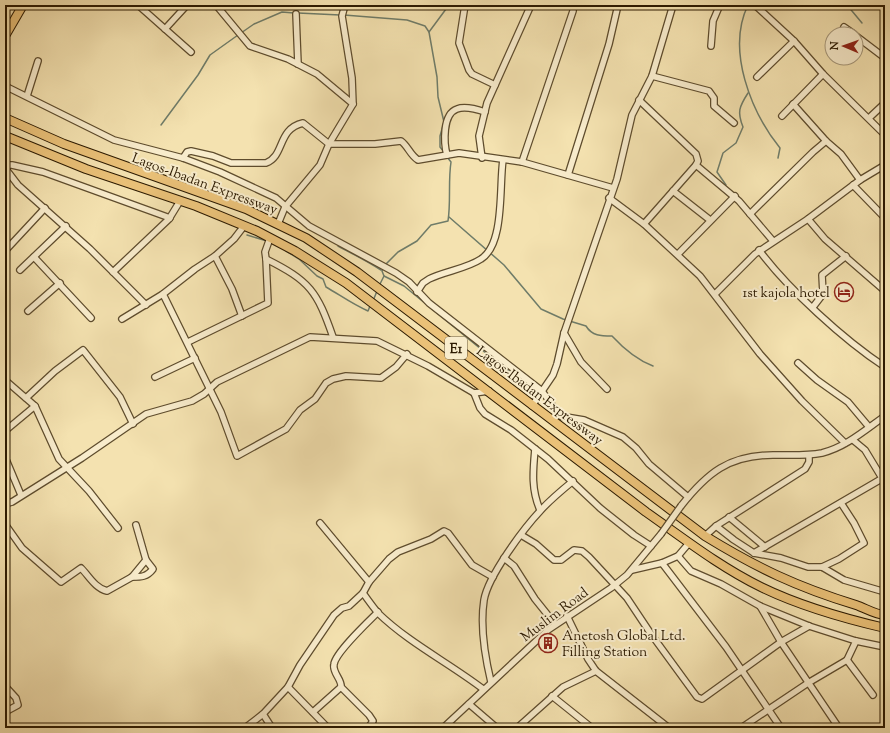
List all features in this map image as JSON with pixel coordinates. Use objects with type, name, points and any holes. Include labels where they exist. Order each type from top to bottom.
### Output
[{"type":"highway","points":[[5,36],[23,5]]},
{"type":"highway","name":"Lagos-Ibadan Expressway","points":[[5,118],[64,144],[211,196],[278,224],[306,238],[357,272],[705,536],[746,562],[789,582],[831,599],[884,614]]},
{"type":"highway","name":"Lagos-Ibadan Expressway","points":[[5,136],[86,169],[180,201],[244,226],[311,260],[346,283],[689,543],[732,571],[785,598],[831,615],[885,628]]},
{"type":"street","points":[[138,5],[191,52]]},
{"type":"street","points":[[165,30],[187,5]]},
{"type":"street","points":[[216,5],[250,46],[298,64],[317,74],[353,104]]},
{"type":"street","points":[[278,224],[285,207],[320,165],[329,144],[353,104],[352,78],[343,14],[345,5]]},
{"type":"street","points":[[465,5],[459,43],[469,70],[472,74],[495,85]]},
{"type":"street","points":[[482,158],[479,136],[484,112],[531,5]]},
{"type":"street","points":[[568,175],[609,44],[618,5]]},
{"type":"street","points":[[532,406],[553,375],[557,364],[564,334],[613,188],[632,115],[652,76],[674,5]]},
{"type":"street","points":[[711,46],[712,21],[719,7],[715,5]]},
{"type":"street","points":[[756,6],[794,42],[823,74],[885,135]]},
{"type":"street","points":[[522,162],[573,11]]},
{"type":"street","points":[[296,14],[298,64]]},
{"type":"street","points":[[756,77],[794,42]]},
{"type":"street","points":[[864,42],[885,58]]},
{"type":"street","points":[[27,96],[38,61]]},
{"type":"street","points":[[782,116],[823,74]]},
{"type":"street","points":[[652,76],[709,91],[714,98],[714,106],[734,123]]},
{"type":"street","points":[[5,86],[114,140],[183,158],[220,172],[276,198],[285,207],[325,236],[396,273],[409,282],[417,292],[542,390],[560,416],[584,420],[623,437],[636,448],[649,464],[688,497]]},
{"type":"street","points":[[639,100],[696,154],[698,161],[644,224]]},
{"type":"street","points":[[869,118],[885,103]]},
{"type":"street","points":[[793,104],[826,141],[841,154],[860,180]]},
{"type":"street","points":[[447,155],[444,143],[446,127],[451,112],[457,109],[472,108],[484,112]]},
{"type":"street","points":[[183,158],[187,152],[191,151],[213,156],[231,163],[266,163],[271,161],[286,134],[293,125],[303,123],[329,144],[375,144],[401,141],[418,160],[459,153],[482,158],[522,162],[613,188]]},
{"type":"street","points":[[750,214],[826,141]]},
{"type":"street","points":[[417,292],[423,283],[429,279],[481,259],[491,248],[497,231],[503,160]]},
{"type":"street","points":[[146,305],[66,226],[18,185],[5,168],[12,164],[44,172],[170,218]]},
{"type":"street","points":[[696,165],[735,196],[773,241]]},
{"type":"street","points":[[715,294],[736,271],[760,250],[808,219],[860,180],[885,165]]},
{"type":"street","points":[[853,185],[885,218]]},
{"type":"street","points":[[673,191],[710,220]]},
{"type":"street","points":[[678,254],[735,196]]},
{"type":"street","points":[[609,198],[644,224],[700,276],[760,354],[802,401],[845,443]]},
{"type":"street","points":[[113,272],[170,218],[180,201]]},
{"type":"street","points":[[5,251],[45,208]]},
{"type":"street","points":[[808,219],[825,239],[885,291]]},
{"type":"street","points":[[20,270],[66,226]]},
{"type":"street","points":[[122,319],[163,294],[195,269],[215,256],[234,239],[244,226]]},
{"type":"street","points":[[188,342],[268,303],[265,252],[270,238]]},
{"type":"street","points":[[760,250],[770,265],[813,307],[841,332],[885,367]]},
{"type":"street","points":[[215,256],[232,289],[242,316]]},
{"type":"street","points":[[813,307],[823,294],[822,275],[846,256]]},
{"type":"street","points":[[34,257],[60,283],[91,318]]},
{"type":"street","points":[[266,259],[301,279],[317,296],[333,337]]},
{"type":"street","points":[[28,310],[60,283]]},
{"type":"street","points":[[163,294],[188,342],[221,412],[237,456],[286,429],[300,410],[315,399],[326,383],[333,379],[346,376],[382,378],[396,367],[406,354]]},
{"type":"street","points":[[564,334],[581,362],[608,389]]},
{"type":"street","points":[[5,504],[66,467],[146,414],[192,401],[204,394],[217,382],[310,337],[377,340],[406,354],[474,393],[490,391]]},
{"type":"street","points":[[26,398],[55,371],[83,350],[120,397],[133,424]]},
{"type":"street","points":[[155,377],[195,358]]},
{"type":"street","points":[[798,363],[817,380],[848,402],[870,427]]},
{"type":"street","points":[[5,380],[35,406],[59,459],[89,491],[118,528]]},
{"type":"street","points":[[474,393],[480,408],[485,414],[535,449],[573,481],[600,508],[634,535],[651,546]]},
{"type":"street","points":[[5,430],[35,406]]},
{"type":"street","name":"Muslim Road","points":[[443,728],[490,682],[555,624],[615,585],[632,570],[688,497],[708,476],[735,461],[747,458],[771,455],[809,455],[828,451],[853,440],[885,416]]},
{"type":"street","points":[[754,553],[884,480],[865,450],[853,440]]},
{"type":"street","points":[[535,449],[533,486],[534,497],[540,510]]},
{"type":"street","points":[[705,536],[716,526],[805,469],[809,462],[809,455]]},
{"type":"street","points":[[5,457],[21,495]]},
{"type":"street","points":[[490,682],[485,650],[483,609],[484,599],[492,577],[504,558],[540,510],[573,481]]},
{"type":"street","points":[[716,526],[754,553],[781,558],[808,567],[822,567],[844,556],[864,543],[854,523],[841,503]]},
{"type":"street","points":[[729,518],[765,547]]},
{"type":"street","points":[[320,523],[369,582]]},
{"type":"street","points":[[5,524],[22,548],[61,582],[81,568],[85,575],[101,589],[107,591],[132,577],[146,560]]},
{"type":"street","points":[[132,577],[143,577],[150,573],[153,569],[146,560],[136,524]]},
{"type":"street","points":[[245,728],[263,714],[288,687],[300,665],[334,615],[342,608],[349,606],[363,593],[369,582],[398,552],[444,531],[448,533],[472,565],[492,577]]},
{"type":"street","points":[[521,535],[536,544],[554,560],[561,560],[574,550],[582,551],[627,598],[697,698],[702,699],[781,642],[808,626]]},
{"type":"street","points":[[632,570],[662,563],[678,556],[689,543]]},
{"type":"street","points":[[678,556],[691,571],[721,584],[760,606],[808,626],[856,641],[885,647]]},
{"type":"street","points":[[504,558],[514,566],[535,599],[555,624]]},
{"type":"street","points":[[662,563],[726,647],[768,711],[781,728]]},
{"type":"street","points":[[822,567],[844,580],[885,592]]},
{"type":"street","points":[[363,593],[378,612],[439,660],[483,689]]},
{"type":"street","points":[[760,606],[781,642],[839,728]]},
{"type":"street","points":[[368,728],[373,721],[341,687],[342,684],[334,670],[334,663],[349,642],[378,612]]},
{"type":"street","points":[[567,616],[580,644],[596,671],[669,728]]},
{"type":"street","points":[[741,728],[808,683],[847,660],[856,641]]},
{"type":"street","points":[[847,660],[873,695]]},
{"type":"street","points":[[517,728],[563,687],[596,671]]},
{"type":"street","points":[[5,686],[16,698],[18,706],[5,712]]},
{"type":"street","points":[[288,687],[328,728]]},
{"type":"street","points":[[313,712],[341,687]]},
{"type":"street","points":[[552,696],[588,727]]},
{"type":"street","points":[[468,704],[497,728]]},
{"type":"street","points":[[263,714],[272,728]]},
{"type":"waterway","points":[[444,152],[440,147],[440,136],[444,122],[438,97],[437,77],[429,32],[449,5]]},
{"type":"waterway","points":[[748,5],[742,23],[740,41],[741,61],[751,99],[769,133],[780,148],[778,158]]},
{"type":"waterway","points":[[847,5],[862,23]]},
{"type":"waterway","points":[[241,33],[254,24],[282,12],[294,13]]},
{"type":"waterway","points":[[298,13],[340,15]]},
{"type":"waterway","points":[[344,15],[407,20],[425,26],[429,32]]},
{"type":"waterway","points":[[161,125],[198,75],[210,55],[238,35]]},
{"type":"waterway","points":[[726,185],[717,172],[723,153],[736,143],[743,127],[740,117],[740,110],[748,93]]},
{"type":"waterway","points":[[385,265],[398,252],[417,241],[431,225],[448,221],[451,162],[447,157]]},
{"type":"waterway","points":[[449,217],[504,265],[541,309],[563,319],[586,326],[594,334],[612,336],[631,354],[653,366]]},
{"type":"waterway","points":[[247,235],[267,241]]},
{"type":"waterway","points":[[338,246],[381,270]]},
{"type":"waterway","points":[[286,251],[299,259],[317,276],[323,279],[326,287],[368,311],[370,306]]},
{"type":"waterway","points":[[379,286],[384,276],[382,271],[383,268]]},
{"type":"waterway","points":[[384,276],[404,286],[493,359],[538,392]]},
{"type":"waterway","points":[[373,301],[377,291]]},
{"type":"place","name":"1st kajola hotel","points":[[844,292]]},
{"type":"place","name":"Anetosh Global Ltd. Filling Station","points":[[548,643]]}]
